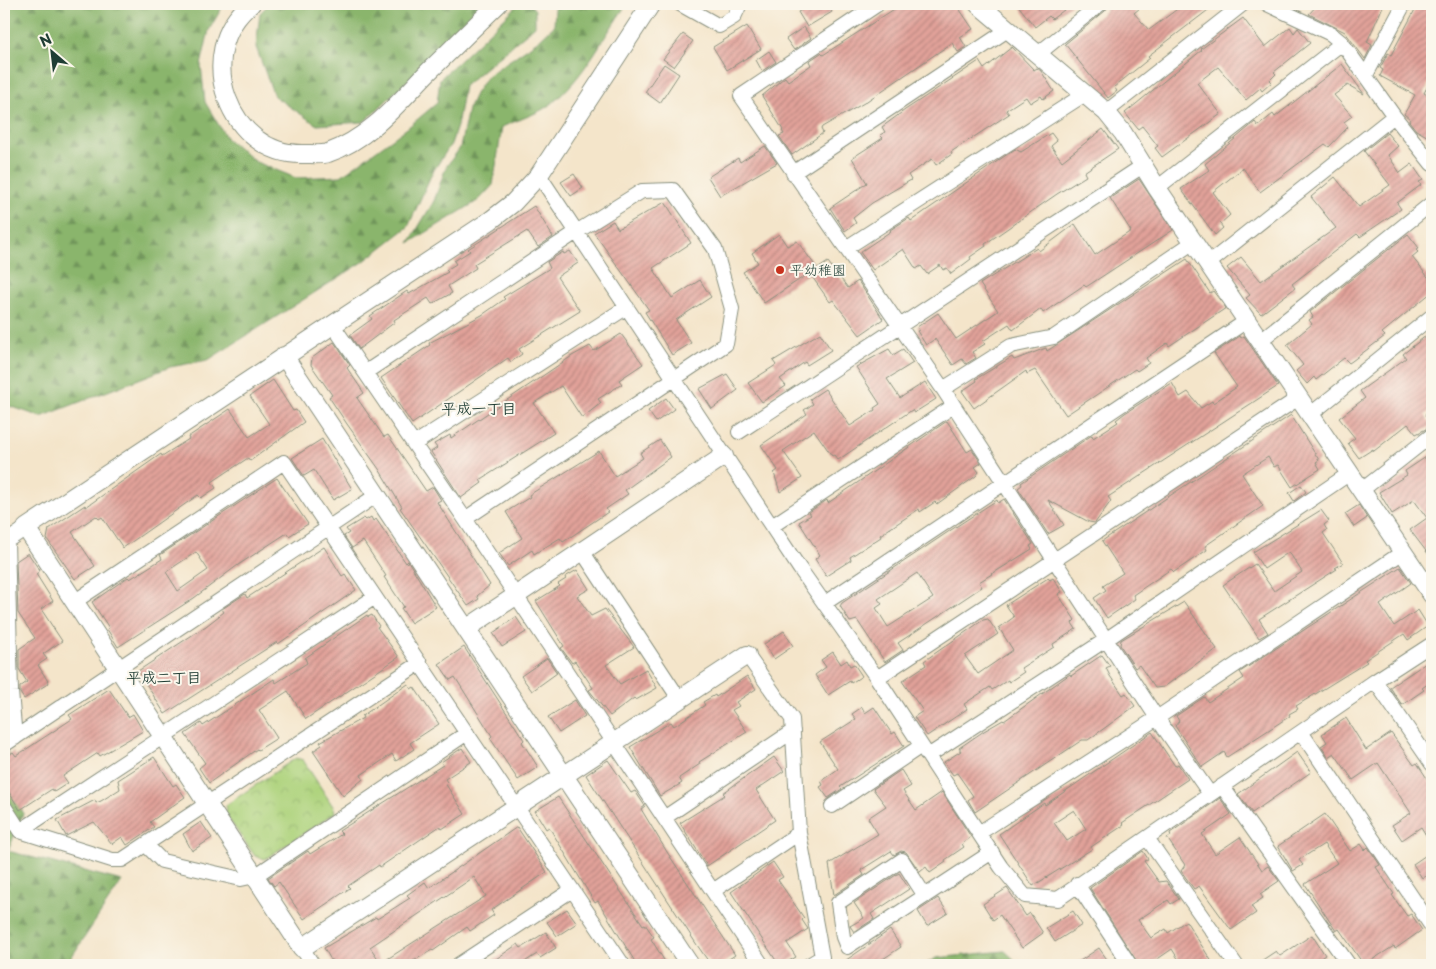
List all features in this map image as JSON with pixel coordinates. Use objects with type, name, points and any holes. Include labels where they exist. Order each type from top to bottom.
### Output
[{"type":"street","points":[[252,4],[242,11],[225,38],[220,65],[224,92],[236,117],[257,141],[293,155],[326,154],[360,138],[498,4]]},
{"type":"street","points":[[9,741],[11,692],[7,541],[491,220],[513,203],[539,175],[651,4]]},
{"type":"street","points":[[680,4],[719,26],[734,17],[740,4]]},
{"type":"street","points":[[878,4],[741,96],[943,390],[1056,560],[1157,718],[1210,794]]},
{"type":"street","points":[[978,4],[1106,112],[1210,262],[1432,595]]},
{"type":"street","points":[[1038,54],[1100,4]]},
{"type":"street","points":[[1106,112],[1243,4]]},
{"type":"street","points":[[1267,4],[1331,34],[1342,43],[1394,116],[1432,164]]},
{"type":"street","points":[[1366,76],[1404,4]]},
{"type":"street","points":[[794,173],[1009,29]]},
{"type":"street","points":[[1157,188],[1342,43]]},
{"type":"street","points":[[846,248],[1085,94]]},
{"type":"street","points":[[1210,262],[1394,116]]},
{"type":"street","points":[[739,432],[1144,165]]},
{"type":"street","points":[[539,175],[578,231],[724,456],[877,678],[979,833],[1025,896],[1058,899],[1077,884],[1432,644]]},
{"type":"street","points":[[366,372],[578,231],[642,191],[673,190],[715,249],[732,309],[726,344],[674,381],[465,519]]},
{"type":"street","points":[[1261,340],[1432,203]]},
{"type":"street","points":[[943,390],[1010,346],[1054,337],[1195,241]]},
{"type":"street","points":[[414,444],[627,307]]},
{"type":"street","points":[[1311,414],[1432,316]]},
{"type":"street","points":[[825,603],[1003,482],[1248,320]]},
{"type":"street","points":[[332,324],[516,595],[762,965]]},
{"type":"street","points":[[284,356],[690,965]]},
{"type":"street","points":[[877,678],[1300,397]]},
{"type":"street","points":[[772,526],[952,406]]},
{"type":"street","points":[[1362,490],[1432,435]]},
{"type":"street","points":[[466,628],[724,456]]},
{"type":"street","points":[[74,602],[284,462],[623,965]]},
{"type":"street","points":[[832,806],[1107,639],[1350,473]]},
{"type":"street","points":[[9,741],[377,495]]},
{"type":"street","points":[[26,528],[313,965]]},
{"type":"street","points":[[582,551],[680,700]]},
{"type":"street","points":[[979,833],[1157,718],[1403,552]]},
{"type":"street","points":[[20,831],[375,597]]},
{"type":"street","points":[[302,948],[747,655],[792,719],[798,833],[823,961],[809,965]]},
{"type":"street","points":[[4,806],[20,831],[112,860],[122,860],[420,663]]},
{"type":"street","points":[[1375,681],[1432,764]]},
{"type":"street","points":[[664,818],[793,731]]},
{"type":"street","points":[[1301,732],[1432,927]]},
{"type":"street","points":[[146,845],[162,862],[242,879],[255,876],[467,733]]},
{"type":"street","points":[[1222,786],[1349,965]]},
{"type":"street","points":[[713,891],[798,833]]},
{"type":"street","points":[[1147,838],[1236,965]]},
{"type":"street","points":[[925,896],[902,860],[838,903],[843,937],[847,947],[886,921],[925,896],[992,852]]},
{"type":"street","points":[[1077,884],[1130,965]]},
{"type":"street","points":[[458,965],[572,890]]},
{"type":"green space","points":[[4,4],[224,4],[209,30],[201,65],[205,102],[227,139],[256,162],[296,178],[341,176],[406,129],[437,103],[440,79],[519,4],[530,4],[535,10],[535,26],[464,86],[457,126],[451,144],[432,173],[408,227],[363,262],[208,360],[170,367],[41,417],[4,404]]},
{"type":"green space","points":[[269,4],[488,4],[364,122],[317,125],[274,96],[256,47],[260,13]]},
{"type":"green space","points":[[552,4],[627,4],[582,72],[560,96],[548,106],[532,115],[502,127],[493,185],[479,200],[409,243],[434,201],[446,167],[460,148],[468,109],[475,94],[487,76],[539,40],[554,26],[555,10]]},
{"type":"green space","points":[[4,741],[23,814],[8,851],[122,881],[66,965],[4,965]]},
{"type":"green space","points":[[296,758],[303,760],[334,808],[335,813],[265,859],[255,856],[225,814],[226,805]]},
{"type":"green space","points":[[1005,951],[1020,965],[924,965],[936,958]]},
{"type":"building","points":[[810,4],[827,4],[832,12],[807,27],[798,12]]},
{"type":"building","points":[[902,4],[956,4],[973,29],[960,37],[966,47],[958,52],[952,43],[864,103],[822,127],[823,133],[792,155],[779,136],[784,134],[783,130],[762,96],[785,77],[788,81],[811,65],[809,61],[821,53],[823,55]]},
{"type":"building","points":[[1017,4],[1072,4],[1052,19],[1049,16],[1035,27]]},
{"type":"building","points":[[1110,4],[1145,4],[1134,13],[1149,30],[1184,4],[1216,4],[1148,56],[1150,58],[1114,87],[1117,91],[1108,98],[1065,44],[1105,11]]},
{"type":"building","points":[[1318,4],[1384,4],[1367,42],[1372,45],[1365,59],[1345,32],[1309,14]]},
{"type":"building","points":[[1418,4],[1432,8],[1432,78],[1424,93],[1432,98],[1432,139],[1416,130],[1409,121],[1410,119],[1404,114],[1415,95],[1380,76],[1383,70],[1380,68],[1388,53],[1391,55]]},
{"type":"building","points":[[1243,18],[1265,47],[1290,27],[1294,33],[1298,28],[1310,43],[1274,72],[1276,74],[1270,80],[1272,82],[1262,91],[1260,88],[1246,100],[1218,67],[1197,83],[1221,114],[1162,157],[1155,148],[1158,146],[1142,126],[1138,129],[1125,113],[1201,49]]},
{"type":"building","points":[[747,26],[761,49],[727,70],[713,47]]},
{"type":"building","points":[[804,27],[811,38],[794,50],[786,39]]},
{"type":"building","points":[[683,34],[693,41],[674,67],[663,59]]},
{"type":"building","points":[[1012,47],[1034,70],[1037,68],[1041,71],[1054,91],[1043,99],[1041,96],[1030,103],[1026,97],[1006,110],[1009,114],[951,152],[952,154],[936,165],[932,159],[908,175],[911,180],[872,203],[853,218],[856,223],[845,231],[830,208],[867,183],[852,158],[883,138],[880,135],[885,132],[882,127],[905,110],[979,61],[984,69]]},
{"type":"building","points":[[769,51],[776,62],[762,71],[756,60]]},
{"type":"building","points":[[664,64],[679,74],[660,103],[645,92]]},
{"type":"building","points":[[1342,64],[1364,94],[1348,85],[1334,95],[1352,116],[1344,122],[1348,127],[1329,147],[1325,144],[1260,192],[1243,168],[1213,192],[1230,215],[1220,224],[1223,228],[1215,235],[1181,189],[1209,170],[1205,164],[1255,122],[1258,126],[1273,114],[1275,117]]},
{"type":"building","points":[[1103,129],[1118,149],[1084,172],[1086,176],[985,244],[986,246],[951,274],[947,268],[943,270],[940,265],[927,274],[921,266],[916,269],[903,249],[873,270],[860,252],[909,218],[911,221],[1015,149],[1021,152],[1051,133],[1057,141],[1051,146],[1062,161]]},
{"type":"building","points":[[1387,133],[1398,146],[1388,155],[1400,173],[1412,164],[1423,180],[1419,182],[1421,185],[1397,203],[1401,209],[1360,237],[1357,234],[1292,284],[1295,288],[1261,314],[1246,298],[1250,295],[1227,268],[1241,257],[1261,281],[1336,228],[1311,197],[1335,177],[1359,207],[1390,185],[1364,151]]},
{"type":"building","points":[[765,146],[777,163],[720,196],[708,177],[738,158],[740,162]]},
{"type":"building","points":[[574,174],[583,188],[571,196],[561,182]]},
{"type":"building","points":[[1139,179],[1173,230],[1086,287],[1084,285],[1043,313],[1041,309],[1013,330],[1009,324],[983,341],[985,344],[972,352],[976,358],[966,364],[962,359],[953,365],[935,339],[926,345],[917,331],[919,330],[917,327],[938,313],[956,339],[998,311],[980,284],[1037,248],[1039,251],[1075,224],[1095,255],[1131,231],[1110,198]]},
{"type":"building","points":[[665,202],[691,243],[653,268],[672,298],[700,280],[711,297],[676,320],[691,343],[672,355],[645,312],[649,310],[594,233],[613,221],[618,229]]},
{"type":"building","points":[[534,206],[553,237],[538,247],[527,231],[474,264],[476,268],[448,286],[452,293],[432,304],[428,298],[394,320],[395,322],[359,349],[350,335],[372,319],[370,316],[407,291],[409,294],[448,272],[446,270],[456,264],[454,261],[470,251],[468,249]]},
{"type":"building","name":"平幼稚園","points":[[779,234],[787,246],[797,241],[817,268],[764,303],[743,272],[758,263],[752,253]]},
{"type":"building","points":[[1408,234],[1419,248],[1416,250],[1418,252],[1412,257],[1432,282],[1432,292],[1382,333],[1385,336],[1352,361],[1349,363],[1344,358],[1316,380],[1314,377],[1307,384],[1296,371],[1303,365],[1287,345],[1312,324],[1309,320],[1313,317],[1310,312]]},
{"type":"building","points":[[570,251],[578,263],[557,277],[580,311],[519,349],[522,354],[511,362],[508,358],[412,424],[381,378],[430,345],[429,343],[482,315],[505,299],[503,297],[550,268],[547,262],[563,252],[564,254]]},
{"type":"building","points":[[1187,259],[1210,293],[1213,291],[1226,308],[1169,346],[1167,343],[1146,358],[1149,363],[1137,371],[1135,369],[1066,415],[1035,370],[1027,374],[1026,371],[974,408],[962,391],[977,381],[976,379],[1012,357],[1014,360],[1046,348],[1047,351]]},
{"type":"building","points":[[828,262],[848,288],[858,281],[883,319],[860,335],[833,300],[830,302],[810,274]]},
{"type":"building","points":[[1432,331],[1432,409],[1425,415],[1432,426],[1416,434],[1408,424],[1374,451],[1373,449],[1359,458],[1348,443],[1355,438],[1339,418],[1365,398],[1360,391],[1406,358],[1403,354]]},
{"type":"building","points":[[820,333],[831,350],[807,365],[805,362],[780,379],[786,386],[762,402],[748,383],[776,365],[773,361]]},
{"type":"building","points":[[621,334],[643,364],[619,380],[622,384],[598,399],[601,403],[582,418],[561,386],[534,403],[554,433],[480,480],[482,483],[461,498],[431,452],[437,448],[434,444],[450,435],[451,438],[572,356],[590,346],[594,351]]},
{"type":"building","points":[[1240,336],[1241,338],[1244,336],[1278,386],[1108,497],[1111,501],[1095,523],[1089,522],[1048,500],[1064,525],[1048,534],[1018,488],[1022,485],[1021,483],[1092,435],[1093,438],[1118,422],[1116,420],[1125,413],[1172,383],[1180,397],[1188,392],[1201,408],[1212,401],[1213,403],[1237,387],[1214,353]]},
{"type":"building","points":[[334,342],[350,365],[347,368],[364,393],[357,398],[384,437],[388,435],[426,491],[433,487],[441,500],[437,502],[490,585],[477,596],[479,599],[468,606],[400,508],[402,507],[379,469],[329,397],[332,395],[311,365],[312,358]]},
{"type":"building","points":[[889,349],[893,355],[903,349],[913,363],[887,379],[900,398],[925,382],[936,399],[914,413],[912,410],[838,460],[834,455],[832,456],[814,430],[783,451],[802,478],[780,492],[774,473],[778,470],[761,445],[807,414],[804,410],[813,404],[810,399],[825,389],[850,426],[875,410],[874,408],[880,404],[856,367]]},
{"type":"building","points":[[727,374],[738,390],[712,409],[699,389]]},
{"type":"building","points":[[273,380],[293,411],[296,410],[304,422],[250,461],[248,458],[212,482],[216,488],[201,498],[198,495],[123,548],[102,517],[99,519],[96,516],[72,532],[95,566],[75,579],[47,539],[49,529],[85,505],[86,507],[161,454],[162,456],[189,439],[188,437],[230,409],[249,437],[269,424],[250,396]]},
{"type":"building","points":[[666,398],[674,409],[656,422],[648,411]]},
{"type":"building","points":[[1291,415],[1319,460],[1316,462],[1320,469],[1292,487],[1278,465],[1274,467],[1268,457],[1242,474],[1263,506],[1205,546],[1207,550],[1174,572],[1171,569],[1133,595],[1135,599],[1107,618],[1094,598],[1106,590],[1103,586],[1123,573],[1102,541]]},
{"type":"building","points":[[947,421],[967,452],[972,449],[981,463],[975,467],[979,472],[976,476],[937,504],[935,502],[920,512],[919,509],[880,535],[881,537],[850,557],[851,560],[826,576],[815,559],[820,555],[799,522],[811,515],[809,512],[827,500],[828,503]]},
{"type":"building","points":[[322,439],[352,489],[333,500],[314,470],[304,476],[292,458]]},
{"type":"building","points":[[660,440],[671,457],[625,490],[628,494],[606,509],[608,512],[563,542],[560,538],[534,554],[532,550],[508,566],[499,553],[522,538],[506,512],[530,497],[529,495],[599,451],[615,476],[643,458],[640,453]]},
{"type":"building","points":[[1432,453],[1432,559],[1410,530],[1427,518],[1414,500],[1392,514],[1379,492],[1407,475],[1405,471]]},
{"type":"building","points":[[277,478],[308,524],[289,536],[287,533],[238,565],[194,598],[118,647],[107,629],[109,628],[92,602],[128,577],[130,579],[162,559],[160,555]],"holes":[[[196,552],[208,570],[178,591],[166,572]]]},
{"type":"building","points":[[1301,485],[1306,492],[1294,501],[1289,493]]},
{"type":"building","points":[[1004,499],[1033,544],[1030,546],[1032,549],[979,582],[982,587],[898,643],[903,650],[885,662],[857,620],[850,622],[840,606],[842,603],[997,500],[998,503]],"holes":[[[917,573],[933,598],[888,627],[876,608],[882,604],[878,599]]]},
{"type":"building","points":[[1359,505],[1367,518],[1354,527],[1345,514]]},
{"type":"building","points":[[1321,510],[1329,521],[1324,525],[1327,530],[1323,533],[1343,563],[1335,568],[1337,569],[1259,619],[1268,633],[1259,638],[1223,585],[1255,564],[1274,591],[1302,572],[1289,552],[1264,569],[1253,552]]},
{"type":"building","points":[[371,517],[373,521],[376,519],[406,563],[408,561],[436,607],[411,623],[401,608],[404,607],[384,577],[386,576],[363,541],[352,548],[344,536],[349,533],[346,529],[364,518],[366,520]]},
{"type":"building","points":[[324,547],[342,576],[345,574],[356,590],[278,644],[277,642],[165,714],[138,671],[206,626],[224,612],[222,609],[245,594],[247,598]]},
{"type":"building","points":[[28,553],[40,571],[36,574],[53,601],[41,609],[62,641],[43,654],[47,659],[38,665],[49,683],[24,699],[20,693],[20,687],[27,682],[19,669],[19,649],[35,638],[18,613],[16,561]]},
{"type":"building","points":[[1400,567],[1411,583],[1380,605],[1394,626],[1418,610],[1428,626],[1408,640],[1404,634],[1365,660],[1367,662],[1296,706],[1298,709],[1289,714],[1290,716],[1227,757],[1224,752],[1202,767],[1175,726],[1179,721],[1176,716],[1204,697],[1208,702],[1244,678],[1240,672]]},
{"type":"building","points":[[577,570],[589,589],[577,596],[591,616],[605,609],[634,647],[606,665],[620,684],[646,669],[657,688],[636,700],[634,698],[610,716],[589,690],[593,688],[575,661],[572,663],[561,648],[564,646],[536,601],[560,586],[558,584],[566,579],[565,577]]},
{"type":"building","points":[[1048,578],[1050,580],[1053,578],[1062,592],[1058,594],[1075,620],[1072,623],[1076,629],[1053,644],[1054,647],[1021,668],[1024,672],[992,690],[990,687],[964,704],[967,709],[927,736],[914,717],[923,711],[902,681],[926,665],[924,661],[983,620],[988,619],[998,634],[965,656],[978,674],[1013,650],[999,628],[1014,617],[1006,605]]},
{"type":"building","points":[[1184,602],[1217,649],[1164,687],[1155,688],[1139,665],[1135,668],[1120,645],[1121,640]]},
{"type":"building","points":[[367,615],[368,617],[372,615],[379,626],[377,627],[399,657],[306,719],[288,691],[259,710],[277,738],[257,749],[209,783],[199,768],[205,763],[185,734],[201,723],[203,726],[274,679],[276,683],[307,663],[305,658]]},
{"type":"building","points":[[516,617],[526,632],[502,647],[493,633]]},
{"type":"building","points":[[784,631],[793,646],[774,659],[764,644]]},
{"type":"building","points":[[464,647],[524,740],[522,742],[538,767],[518,780],[490,738],[492,736],[455,677],[450,680],[439,664]]},
{"type":"building","points":[[833,652],[841,664],[847,660],[850,666],[854,664],[862,676],[828,695],[815,675],[826,667],[821,660]]},
{"type":"building","points":[[1102,655],[1110,666],[1106,668],[1110,676],[1123,695],[1126,693],[1135,706],[1088,740],[1082,740],[975,812],[968,800],[973,796],[957,773],[953,775],[944,762],[961,751],[959,748],[984,731],[1004,721],[1070,674],[1071,676]]},
{"type":"building","points":[[547,658],[557,673],[532,691],[521,676]]},
{"type":"building","points":[[1432,659],[1432,681],[1422,688],[1424,690],[1402,705],[1390,687]]},
{"type":"building","points":[[747,676],[756,689],[736,702],[739,706],[732,710],[747,732],[699,762],[700,764],[679,778],[682,783],[660,796],[630,747],[671,722],[674,726],[705,705],[703,702],[715,695],[716,697]]},
{"type":"building","points":[[408,684],[411,689],[414,687],[439,724],[410,743],[414,749],[396,761],[392,754],[361,775],[363,779],[343,796],[313,751],[322,745],[320,742],[363,718],[362,716]]},
{"type":"building","points":[[109,689],[128,717],[133,714],[143,731],[100,756],[98,753],[63,776],[68,783],[54,792],[52,789],[20,810],[4,784],[4,758],[13,752],[16,756],[72,719],[69,715]]},
{"type":"building","points":[[575,700],[585,716],[559,733],[548,717]]},
{"type":"building","points":[[862,707],[865,713],[874,707],[892,734],[895,732],[904,746],[840,787],[842,789],[828,798],[820,787],[823,785],[821,781],[838,769],[820,742],[856,719],[852,714]]},
{"type":"building","points":[[1346,718],[1366,750],[1391,733],[1414,765],[1417,763],[1432,786],[1432,845],[1421,827],[1402,840],[1392,825],[1411,813],[1378,763],[1353,780],[1334,753],[1328,757],[1321,746],[1327,742],[1322,734]]},
{"type":"building","points":[[1152,732],[1175,766],[1178,764],[1188,779],[1122,823],[1124,825],[1091,847],[1092,849],[1033,886],[999,834],[1044,803],[1045,805]],"holes":[[[1074,810],[1086,829],[1067,841],[1054,823]]]},
{"type":"building","points":[[462,748],[471,762],[445,779],[447,782],[445,783],[465,814],[442,829],[440,826],[380,867],[379,865],[348,886],[350,888],[304,919],[279,882],[274,886],[268,878],[308,851],[310,854],[342,834],[339,831],[443,765],[441,762]]},
{"type":"building","points":[[1297,752],[1311,772],[1252,813],[1238,794]]},
{"type":"building","points":[[154,757],[173,786],[176,784],[185,797],[150,822],[154,827],[127,845],[122,837],[112,844],[94,822],[66,836],[57,820],[95,800],[96,803],[101,801],[120,789],[118,780]]},
{"type":"building","points":[[774,757],[784,771],[756,790],[775,820],[707,866],[680,823],[725,795],[723,793]]},
{"type":"building","points":[[608,760],[631,793],[635,791],[645,806],[641,809],[735,955],[720,965],[711,965],[586,775]]},
{"type":"building","points":[[901,770],[911,786],[903,791],[916,810],[942,792],[971,837],[962,844],[964,847],[930,873],[926,867],[920,872],[906,852],[901,851],[894,855],[891,851],[861,870],[864,875],[834,895],[829,864],[878,834],[868,818],[886,806],[873,789]]},
{"type":"building","points":[[558,797],[643,925],[645,924],[654,937],[651,939],[667,965],[637,965],[598,901],[595,903],[549,827],[546,829],[535,811]]},
{"type":"building","points":[[1220,798],[1231,814],[1202,834],[1215,854],[1240,837],[1262,870],[1268,866],[1279,881],[1260,894],[1263,898],[1251,906],[1256,913],[1231,930],[1199,886],[1194,889],[1181,871],[1185,865],[1167,838],[1171,836],[1170,833]]},
{"type":"building","points":[[1325,814],[1350,851],[1361,844],[1365,850],[1368,847],[1380,865],[1376,867],[1394,894],[1392,895],[1407,916],[1411,914],[1422,930],[1395,949],[1394,946],[1364,965],[1339,929],[1336,931],[1305,884],[1337,863],[1324,844],[1299,860],[1303,865],[1293,871],[1278,846]]},
{"type":"building","points":[[201,822],[212,838],[192,851],[183,834]]},
{"type":"building","points":[[517,827],[547,872],[491,910],[494,915],[470,931],[467,927],[433,951],[407,965],[334,965],[324,948],[376,917],[377,919],[410,898],[407,895],[425,882],[429,888]],"holes":[[[474,877],[486,896],[381,963],[370,947]]]},
{"type":"building","points":[[1143,851],[1148,859],[1144,861],[1159,882],[1166,881],[1179,899],[1171,904],[1168,900],[1138,920],[1151,938],[1166,929],[1168,933],[1186,921],[1214,965],[1182,965],[1172,949],[1149,965],[1139,965],[1090,888]]},
{"type":"building","points":[[1432,851],[1432,872],[1422,878],[1413,864]]},
{"type":"building","points":[[773,862],[783,877],[778,880],[804,918],[802,920],[808,929],[787,943],[796,957],[782,965],[779,965],[731,892]]},
{"type":"building","points":[[899,873],[909,889],[871,914],[874,919],[854,932],[850,926],[864,918],[854,903]]},
{"type":"building","points":[[1007,888],[1026,916],[1030,913],[1043,933],[1022,948],[1000,915],[993,920],[983,904]]},
{"type":"building","points":[[938,898],[948,913],[927,926],[918,911]]},
{"type":"building","points":[[567,909],[577,923],[557,936],[547,922]]},
{"type":"building","points":[[1073,911],[1082,925],[1055,942],[1046,928]]},
{"type":"building","points":[[890,930],[901,947],[874,965],[839,965]]},
{"type":"building","points":[[546,932],[556,948],[540,958],[537,954],[520,965],[487,965],[518,944],[521,948]]},
{"type":"building","points":[[1312,935],[1325,955],[1310,965],[1255,965],[1276,951],[1280,956]]},
{"type":"building","points":[[1099,948],[1111,965],[1074,965]]},
{"type":"place","name":"平幼稚園","points":[[780,270]]},
{"type":"district","name":"平成一丁目","points":[[479,409]]},
{"type":"district","name":"平成二丁目","points":[[164,678]]}]
